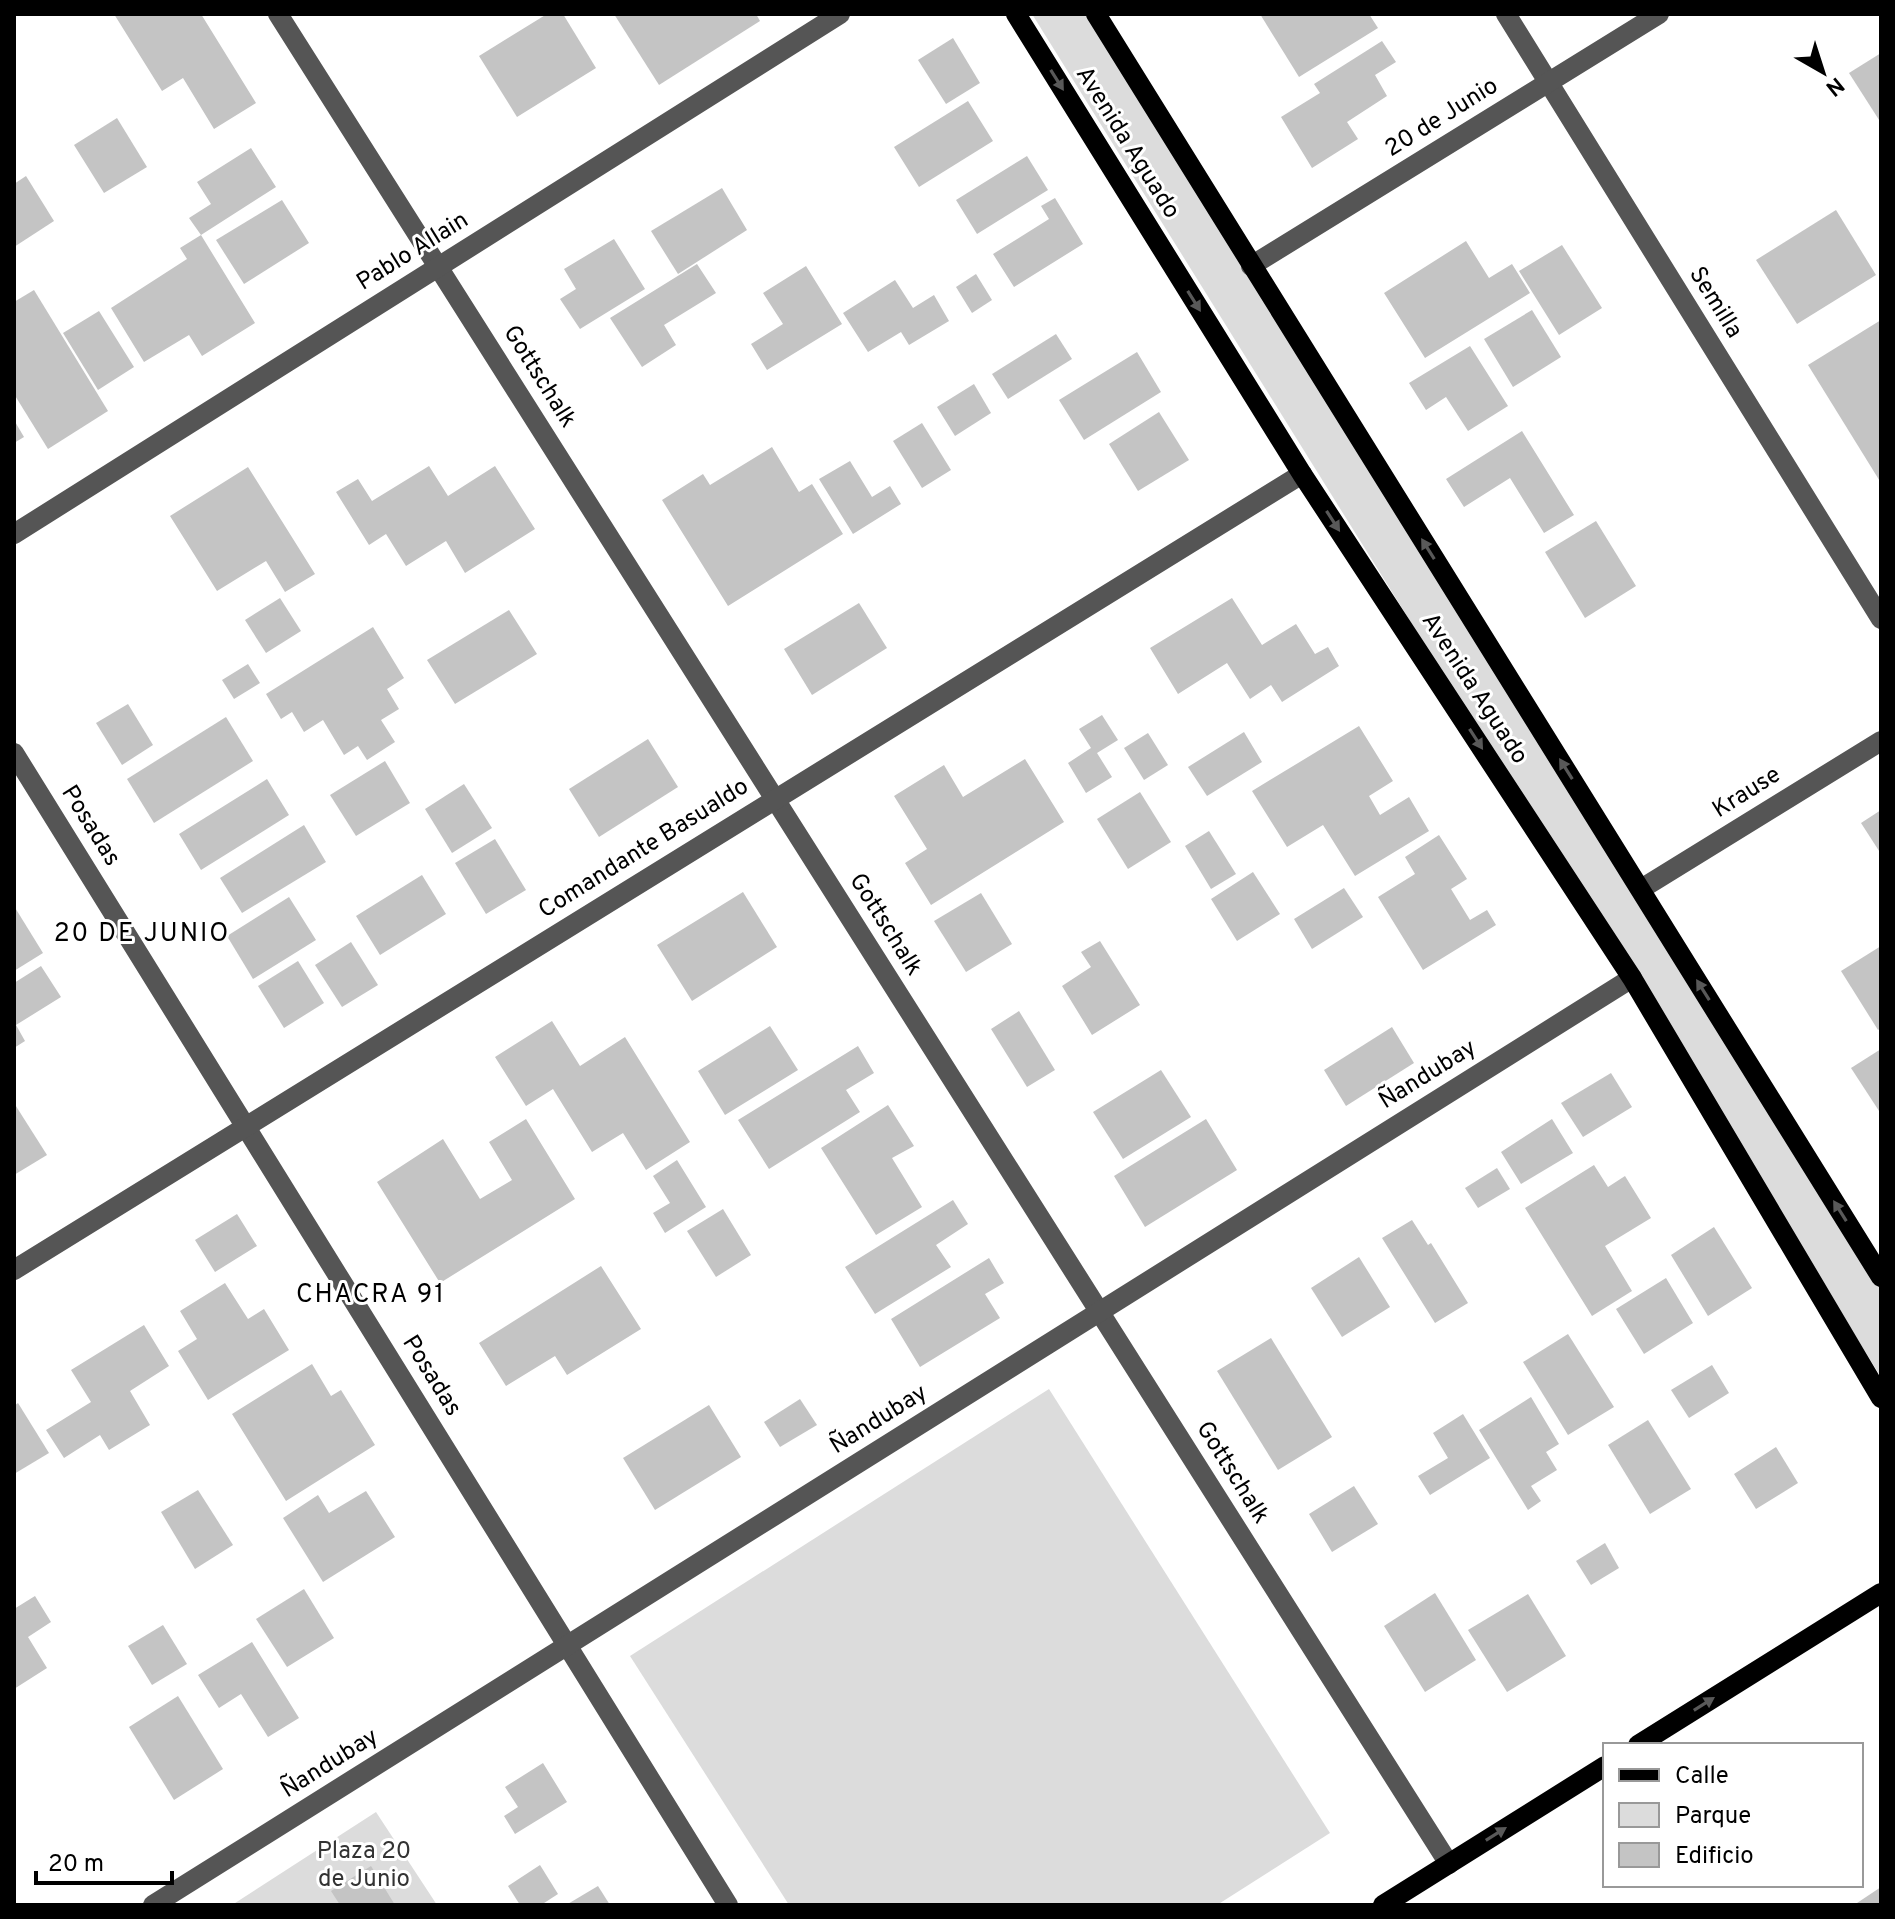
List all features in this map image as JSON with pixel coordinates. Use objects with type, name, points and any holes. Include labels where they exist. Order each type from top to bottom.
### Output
[{"type":"main road","name":"Avenida Aguado","points":[[1016,14],[1302,474],[1632,978],[1881,1398]]},
{"type":"main road","name":"Avenida Aguado","points":[[1096,14],[1881,1277]]},
{"type":"main road","points":[[1641,1743],[1881,1593]]},
{"type":"main road","points":[[1383,1905],[1603,1767]]},
{"type":"street","name":"Gottschalk","points":[[278,14],[1449,1864]]},
{"type":"street","name":"Pablo Allain","points":[[14,534],[840,14]]},
{"type":"street","name":"Semilla","points":[[1506,14],[1881,619]]},
{"type":"street","name":"20 de Junio","points":[[1251,266],[1659,14]]},
{"type":"street","name":"Comandante Basualdo","points":[[14,1270],[1302,474]]},
{"type":"street","name":"Krause","points":[[1641,889],[1881,741]]},
{"type":"street","name":"Posadas","points":[[14,753],[728,1905]]},
{"type":"street","name":"Ñandubay","points":[[153,1905],[1632,978]]},
{"type":"green space","points":[[1032,14],[1091,14],[1881,1279],[1881,1377]]},
{"type":"green space","points":[[1049,1389],[1330,1833],[1217,1905],[789,1905],[630,1656]]},
{"type":"green space","name":"Plaza 20 de Junio","points":[[376,1812],[437,1905],[232,1905]]},
{"type":"building","points":[[114,14],[201,14],[256,103],[214,129],[183,78],[162,91]]},
{"type":"building","points":[[547,14],[563,14],[596,68],[517,117],[479,56]]},
{"type":"building","points":[[614,14],[756,14],[760,21],[659,85]]},
{"type":"building","points":[[1260,14],[1369,14],[1378,28],[1299,77]]},
{"type":"building","points":[[953,38],[980,83],[946,104],[918,60]]},
{"type":"building","points":[[1382,41],[1396,62],[1375,75],[1387,96],[1347,122],[1358,139],[1312,168],[1281,117],[1320,93],[1314,84]]},
{"type":"building","points":[[1881,53],[1881,123],[1849,73]]},
{"type":"building","points":[[968,101],[993,141],[919,187],[894,147]]},
{"type":"building","points":[[117,118],[147,167],[104,193],[74,145]]},
{"type":"building","points":[[251,148],[276,187],[201,235],[189,218],[211,204],[197,182]]},
{"type":"building","points":[[1027,156],[1048,190],[977,234],[956,200]]},
{"type":"building","points":[[26,176],[54,221],[14,247],[14,184]]},
{"type":"building","points":[[722,188],[747,230],[678,274],[651,231]]},
{"type":"building","points":[[1055,198],[1083,244],[1014,287],[993,254],[1049,219],[1041,206]]},
{"type":"building","points":[[282,200],[309,243],[244,284],[216,240]]},
{"type":"building","points":[[1836,210],[1876,275],[1797,324],[1756,260]]},
{"type":"building","points":[[201,235],[255,323],[202,356],[189,335],[144,362],[111,308],[187,259],[180,248]]},
{"type":"building","points":[[614,239],[645,289],[580,329],[560,299],[576,289],[564,269]]},
{"type":"building","points":[[1466,241],[1489,278],[1512,264],[1530,293],[1425,358],[1384,293]]},
{"type":"building","points":[[1562,245],[1602,308],[1559,335],[1519,271]]},
{"type":"building","points":[[697,264],[716,293],[664,325],[676,345],[642,367],[610,318]]},
{"type":"building","points":[[806,266],[842,324],[767,370],[751,344],[783,324],[763,293]]},
{"type":"building","points":[[976,274],[992,300],[972,313],[956,287]]},
{"type":"building","points":[[895,280],[913,308],[934,295],[949,321],[909,345],[901,332],[868,352],[843,313]]},
{"type":"building","points":[[34,290],[108,411],[48,449],[14,394],[14,302]]},
{"type":"building","points":[[1532,310],[1561,357],[1513,387],[1484,339]]},
{"type":"building","points":[[99,311],[134,367],[98,390],[63,333]]},
{"type":"building","points":[[1881,320],[1881,483],[1808,365]]},
{"type":"building","points":[[1056,334],[1072,359],[1008,399],[992,374]]},
{"type":"building","points":[[1470,346],[1508,406],[1468,431],[1446,397],[1426,410],[1409,383]]},
{"type":"building","points":[[1137,352],[1161,392],[1084,440],[1059,400]]},
{"type":"building","points":[[974,384],[991,413],[955,436],[937,407]]},
{"type":"building","points":[[1159,412],[1189,460],[1138,491],[1109,444]]},
{"type":"building","points":[[14,420],[24,437],[14,443]]},
{"type":"building","points":[[922,423],[951,470],[922,488],[893,441]]},
{"type":"building","points":[[1522,431],[1574,515],[1544,533],[1510,478],[1464,507],[1446,479]]},
{"type":"building","points":[[772,447],[799,492],[812,484],[843,534],[728,606],[662,500],[703,474],[710,485]]},
{"type":"building","points":[[850,461],[872,497],[890,486],[901,504],[853,534],[819,479]]},
{"type":"building","points":[[429,466],[448,496],[495,466],[535,529],[465,573],[446,541],[406,566],[386,534],[369,545],[336,492],[358,479],[372,501]]},
{"type":"building","points":[[248,467],[315,574],[285,592],[266,561],[217,591],[170,516]]},
{"type":"building","points":[[1596,521],[1636,586],[1585,618],[1545,552]]},
{"type":"building","points":[[280,598],[301,631],[266,653],[245,620]]},
{"type":"building","points":[[1232,598],[1262,645],[1296,624],[1315,654],[1328,647],[1339,666],[1282,702],[1271,685],[1250,699],[1227,663],[1178,694],[1150,648]]},
{"type":"building","points":[[859,603],[887,648],[812,695],[784,649]]},
{"type":"building","points":[[509,610],[537,654],[455,704],[427,660]]},
{"type":"building","points":[[373,627],[404,678],[387,689],[399,709],[381,720],[395,742],[367,760],[358,746],[344,755],[323,720],[304,732],[292,712],[281,719],[266,694]]},
{"type":"building","points":[[248,664],[260,683],[234,699],[222,680]]},
{"type":"building","points":[[128,704],[153,745],[122,765],[96,723]]},
{"type":"building","points":[[1102,715],[1118,740],[1097,753],[1112,777],[1086,793],[1068,763],[1091,748],[1079,729]]},
{"type":"building","points":[[226,717],[253,761],[154,823],[127,779]]},
{"type":"building","points":[[1359,726],[1393,781],[1369,796],[1380,815],[1409,797],[1429,831],[1355,876],[1323,825],[1287,847],[1252,791]]},
{"type":"building","points":[[1244,732],[1262,762],[1207,796],[1188,767]]},
{"type":"building","points":[[1148,733],[1168,765],[1144,780],[1124,748]]},
{"type":"building","points":[[648,739],[678,787],[599,837],[569,789]]},
{"type":"building","points":[[1025,759],[1064,822],[931,905],[905,863],[927,849],[894,796],[944,765],[963,797]]},
{"type":"building","points":[[385,761],[410,803],[356,836],[330,795]]},
{"type":"building","points":[[267,779],[289,815],[201,870],[179,834]]},
{"type":"building","points":[[464,784],[492,828],[452,853],[425,809]]},
{"type":"building","points":[[1140,792],[1171,842],[1128,869],[1097,819]]},
{"type":"building","points":[[1881,810],[1881,854],[1861,823]]},
{"type":"building","points":[[304,825],[326,862],[242,913],[220,878]]},
{"type":"building","points":[[1209,831],[1236,874],[1211,889],[1185,846]]},
{"type":"building","points":[[1439,835],[1467,879],[1451,889],[1470,920],[1487,910],[1496,925],[1423,970],[1378,897],[1415,874],[1405,857]]},
{"type":"building","points":[[495,839],[526,890],[486,914],[455,863]]},
{"type":"building","points":[[1253,872],[1280,914],[1237,941],[1211,899]]},
{"type":"building","points":[[422,875],[446,914],[380,955],[356,916]]},
{"type":"building","points":[[1344,888],[1363,917],[1312,949],[1294,919]]},
{"type":"building","points":[[743,892],[777,947],[692,1001],[657,945]]},
{"type":"building","points":[[981,893],[1012,944],[966,972],[934,921]]},
{"type":"building","points":[[289,897],[316,940],[253,979],[227,936]]},
{"type":"building","points":[[14,906],[43,953],[14,971]]},
{"type":"building","points":[[1100,941],[1140,1005],[1092,1035],[1062,986],[1091,967],[1081,952]]},
{"type":"building","points":[[351,942],[378,985],[342,1007],[315,965]]},
{"type":"building","points":[[1881,946],[1881,1028],[1878,1030],[1841,971]]},
{"type":"building","points":[[298,961],[324,1003],[284,1028],[258,986]]},
{"type":"building","points":[[41,966],[61,997],[16,1025],[25,1041],[14,1048],[14,983]]},
{"type":"building","points":[[1019,1011],[1055,1070],[1027,1087],[991,1029]]},
{"type":"building","points":[[552,1021],[580,1066],[625,1037],[690,1142],[646,1170],[623,1133],[592,1152],[553,1089],[526,1106],[495,1057]]},
{"type":"building","points":[[770,1026],[798,1070],[725,1115],[698,1071]]},
{"type":"building","points":[[1392,1027],[1414,1063],[1346,1106],[1324,1070]]},
{"type":"building","points":[[858,1046],[874,1073],[846,1090],[860,1112],[769,1169],[738,1120]]},
{"type":"building","points":[[1881,1049],[1881,1114],[1851,1068]]},
{"type":"building","points":[[1161,1070],[1191,1117],[1123,1159],[1093,1112]]},
{"type":"building","points":[[1611,1073],[1632,1107],[1583,1137],[1561,1103]]},
{"type":"building","points":[[14,1103],[47,1155],[14,1175]]},
{"type":"building","points":[[888,1105],[914,1146],[892,1158],[922,1207],[876,1235],[821,1148]]},
{"type":"building","points":[[526,1119],[575,1199],[440,1283],[377,1182],[443,1139],[480,1199],[512,1180],[489,1142]]},
{"type":"building","points":[[1206,1119],[1237,1170],[1145,1227],[1114,1176]]},
{"type":"building","points":[[1552,1119],[1573,1153],[1521,1184],[1501,1152]]},
{"type":"building","points":[[677,1160],[706,1207],[665,1233],[653,1213],[670,1203],[653,1176]]},
{"type":"building","points":[[1594,1165],[1608,1187],[1625,1176],[1651,1218],[1605,1246],[1632,1291],[1592,1316],[1525,1208]]},
{"type":"building","points":[[1497,1168],[1510,1189],[1478,1208],[1465,1188]]},
{"type":"building","points":[[953,1200],[968,1224],[936,1245],[951,1267],[875,1314],[845,1267]]},
{"type":"building","points":[[723,1209],[751,1255],[716,1277],[687,1231]]},
{"type":"building","points":[[237,1214],[257,1246],[215,1272],[195,1240]]},
{"type":"building","points":[[1412,1220],[1428,1245],[1431,1243],[1468,1303],[1435,1323],[1382,1238]]},
{"type":"building","points":[[1714,1227],[1752,1288],[1708,1316],[1671,1255]]},
{"type":"building","points":[[1359,1257],[1390,1307],[1342,1337],[1311,1288]]},
{"type":"building","points":[[989,1258],[1004,1283],[985,1294],[1000,1318],[920,1367],[891,1319]]},
{"type":"building","points":[[601,1266],[641,1329],[567,1375],[555,1356],[506,1386],[479,1343]]},
{"type":"building","points":[[1666,1278],[1693,1323],[1644,1354],[1616,1309]]},
{"type":"building","points":[[225,1283],[248,1319],[264,1309],[289,1350],[208,1400],[178,1351],[197,1339],[180,1311]]},
{"type":"building","points":[[144,1325],[169,1366],[130,1391],[150,1425],[109,1450],[100,1435],[64,1458],[46,1430],[91,1402],[71,1370]]},
{"type":"building","points":[[1568,1334],[1614,1407],[1568,1435],[1523,1362]]},
{"type":"building","points":[[1271,1338],[1332,1437],[1278,1470],[1217,1371]]},
{"type":"building","points":[[312,1364],[331,1396],[341,1390],[375,1445],[286,1501],[232,1414]]},
{"type":"building","points":[[1712,1365],[1729,1393],[1689,1418],[1671,1390]]},
{"type":"building","points":[[1531,1397],[1559,1444],[1546,1452],[1557,1470],[1531,1486],[1541,1501],[1528,1510],[1479,1430]]},
{"type":"building","points":[[800,1399],[817,1425],[780,1447],[764,1422]]},
{"type":"building","points":[[18,1403],[49,1453],[14,1474],[14,1406]]},
{"type":"building","points":[[709,1405],[741,1457],[655,1510],[623,1458]]},
{"type":"building","points":[[1463,1414],[1490,1458],[1430,1495],[1418,1476],[1448,1458],[1433,1433]]},
{"type":"building","points":[[1648,1420],[1691,1489],[1650,1514],[1608,1445]]},
{"type":"building","points":[[1776,1447],[1798,1483],[1756,1509],[1734,1474]]},
{"type":"building","points":[[1354,1486],[1378,1524],[1332,1552],[1309,1514]]},
{"type":"building","points":[[198,1490],[233,1545],[195,1569],[161,1512]]},
{"type":"building","points":[[366,1491],[395,1537],[323,1582],[283,1518],[318,1495],[329,1513]]},
{"type":"building","points":[[1605,1543],[1619,1568],[1591,1585],[1576,1561]]},
{"type":"building","points":[[304,1589],[334,1638],[287,1667],[256,1619]]},
{"type":"building","points":[[1435,1593],[1476,1660],[1425,1692],[1384,1626]]},
{"type":"building","points":[[1528,1594],[1566,1656],[1507,1692],[1468,1630]]},
{"type":"building","points":[[35,1596],[51,1622],[28,1637],[47,1668],[14,1689],[14,1609]]},
{"type":"building","points":[[163,1625],[187,1664],[152,1685],[128,1646]]},
{"type":"building","points":[[252,1642],[299,1718],[268,1737],[241,1694],[219,1708],[198,1675]]},
{"type":"building","points":[[178,1696],[223,1769],[174,1800],[129,1727]]},
{"type":"building","points":[[543,1763],[567,1802],[515,1834],[504,1816],[518,1807],[505,1787]]},
{"type":"building","points":[[540,1865],[558,1894],[541,1905],[520,1905],[508,1886]]},
{"type":"building","points":[[371,1866],[395,1905],[340,1905],[331,1891]]},
{"type":"building","points":[[598,1886],[610,1905],[566,1905]]},
{"type":"building","points":[[1881,1887],[1881,1905],[1854,1905]]},
{"type":"district","name":"20 DE JUNIO","points":[[142,934]]},
{"type":"district","name":"CHACRA 91","points":[[371,1295]]}]
